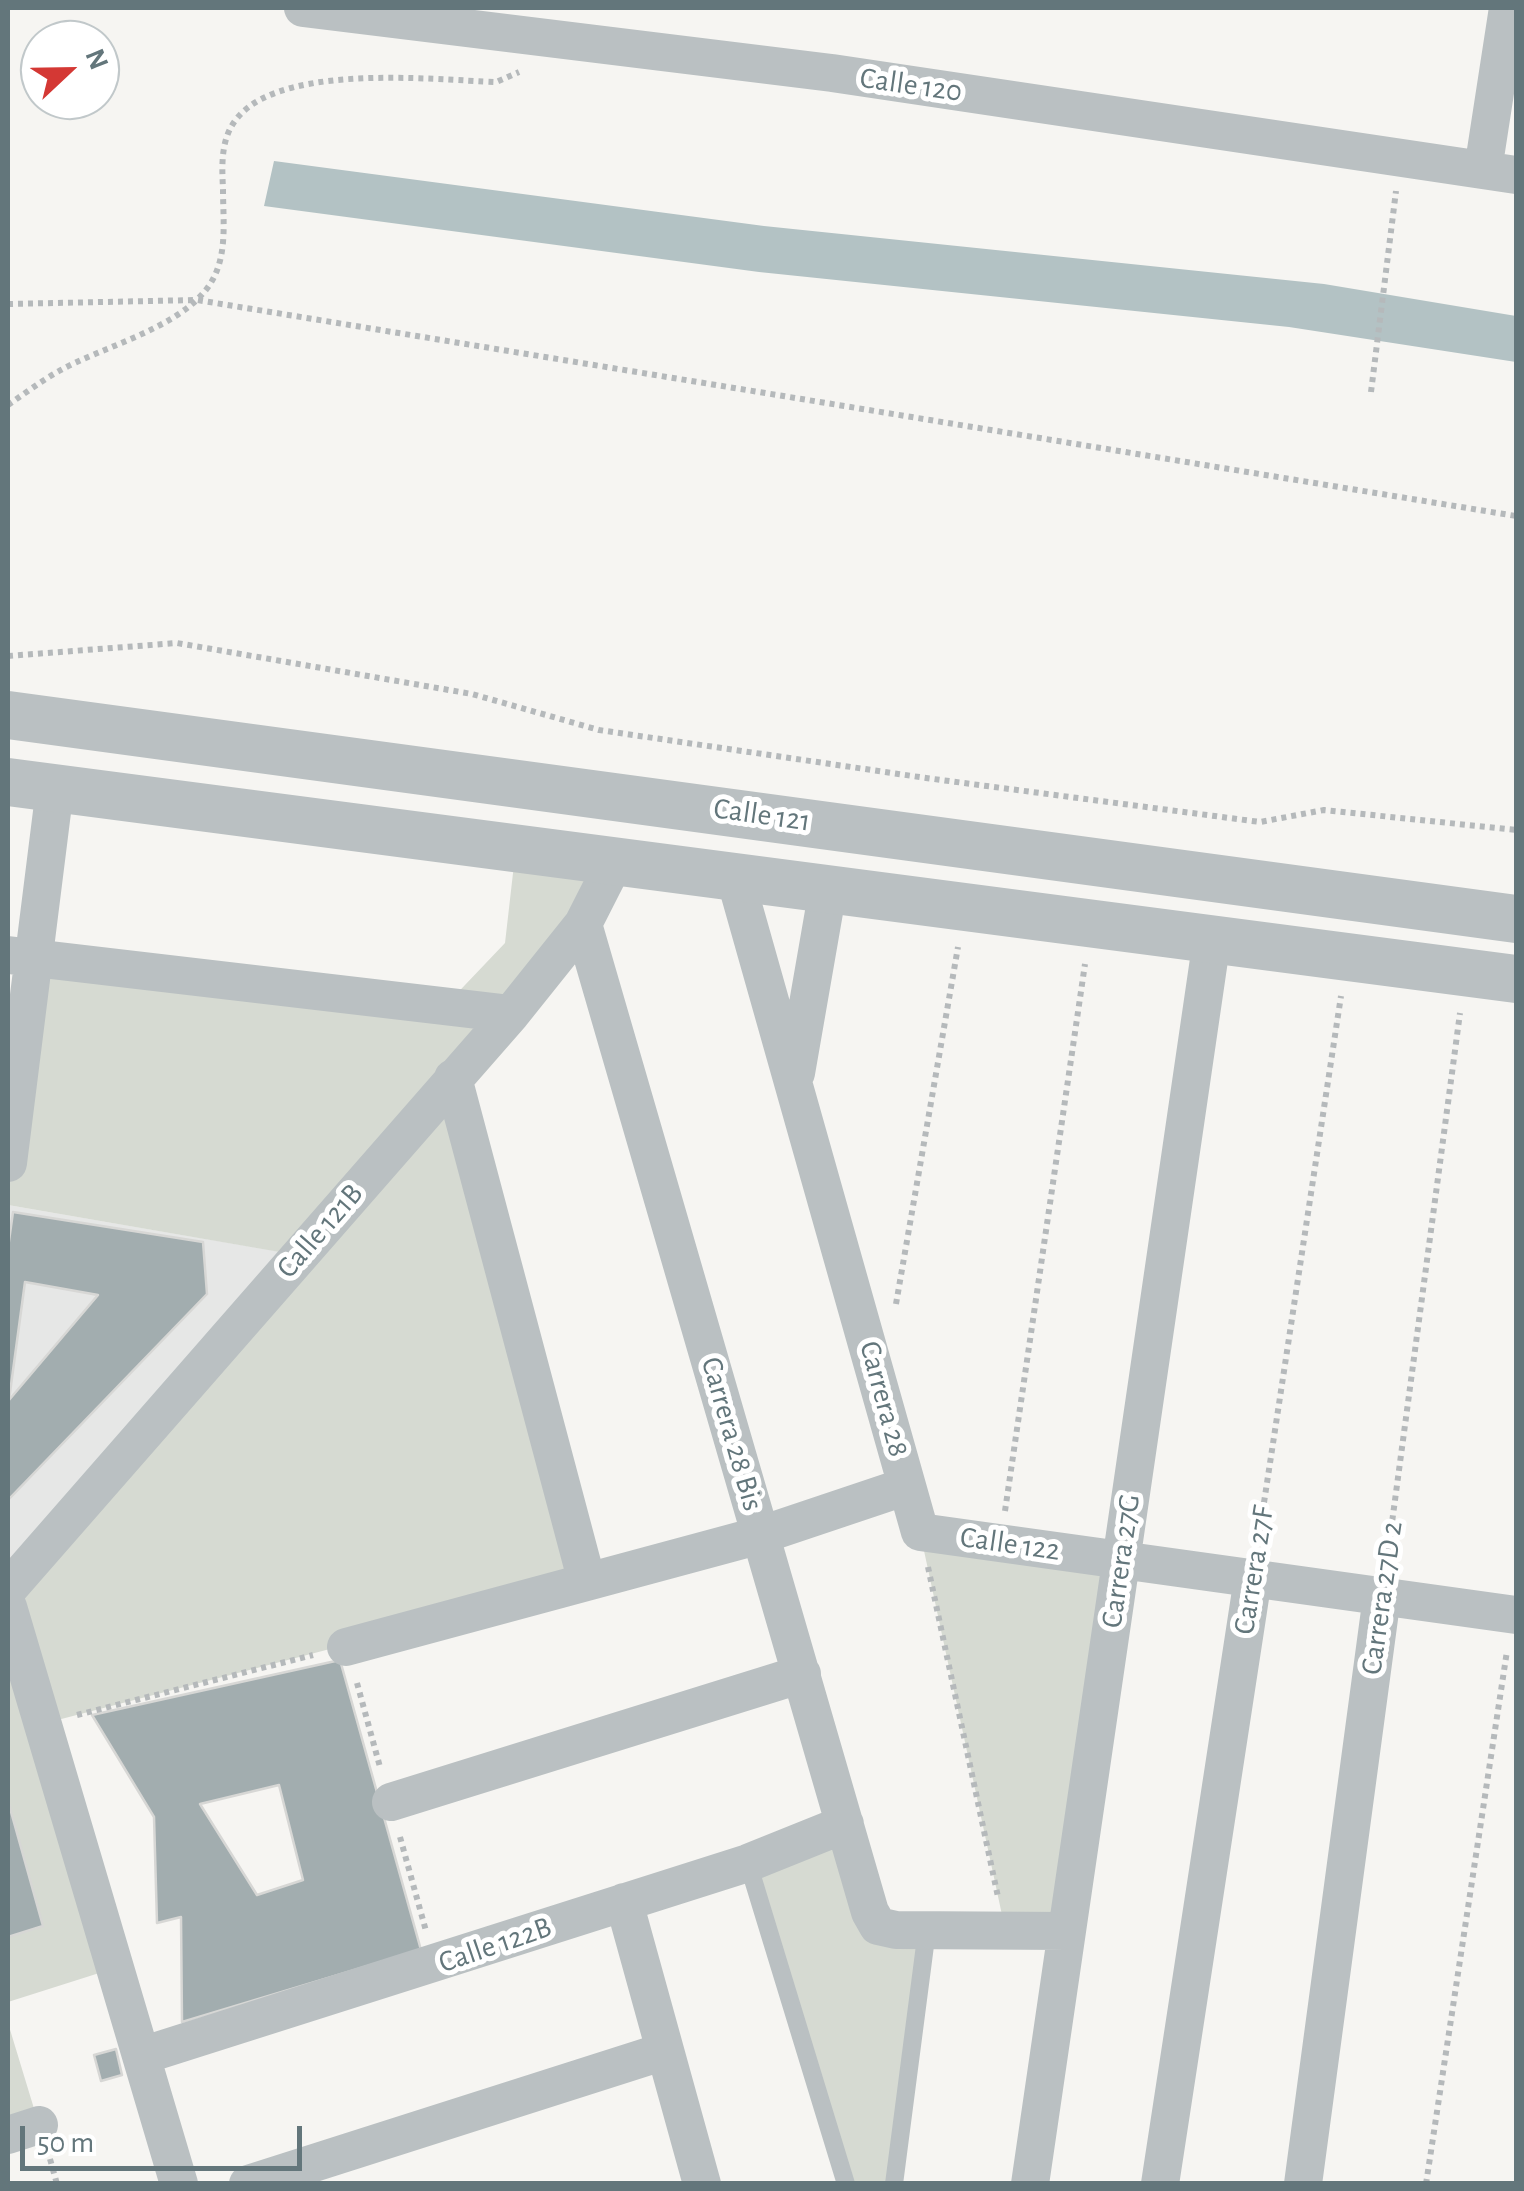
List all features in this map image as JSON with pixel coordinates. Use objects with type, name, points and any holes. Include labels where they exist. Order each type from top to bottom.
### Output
[{"type":"street","name":"Calle 120","points":[[303,8],[569,25],[832,74],[1500,172]]},
{"type":"street","points":[[1500,172],[1508,8]]},
{"type":"street","name":"Calle 121","points":[[8,715],[1516,919]]},
{"type":"street","points":[[8,782],[1516,978]]},
{"type":"street","points":[[8,1162],[21,957],[55,788]]},
{"type":"street","name":"Calle 121B","points":[[8,1590],[511,1014],[583,924],[615,861]]},
{"type":"street","name":"Carrera 28","points":[[735,876],[920,1532]]},
{"type":"street","points":[[795,1080],[828,889]]},
{"type":"street","name":"Carrera 28 Bis","points":[[583,924],[870,1912],[878,1926],[911,1930]]},
{"type":"street","name":"Carrera 27G","points":[[1030,2184],[1212,939]]},
{"type":"street","points":[[21,957],[511,1014]]},
{"type":"street","points":[[452,1078],[587,1582]]},
{"type":"street","points":[[346,1647],[761,1534],[907,1486]]},
{"type":"street","name":"Calle 122","points":[[920,1532],[1515,1615]]},
{"type":"street","name":"Carrera 27F","points":[[1160,2184],[1253,1578]]},
{"type":"street","name":"Carrera 27D 2","points":[[1304,2184],[1382,1596]]},
{"type":"street","points":[[8,1607],[179,2184]]},
{"type":"street","points":[[390,1802],[802,1674]]},
{"type":"street","name":"Calle 122B","points":[[141,2056],[436,1966],[748,1863],[846,1824]]},
{"type":"street","points":[[624,1902],[702,2184]]},
{"type":"street","points":[[911,1930],[1067,1931]]},
{"type":"street","points":[[248,2184],[665,2051]]},
{"type":"lane","points":[[748,1863],[846,2184]]},
{"type":"lane","points":[[894,2184],[911,1930]]},
{"type":"path","points":[[8,405],[59,371],[131,340],[197,300],[222,257],[222,158],[230,127],[255,102],[332,76],[496,82],[547,60],[569,25]]},
{"type":"path","points":[[1371,392],[1390,240]]},
{"type":"path","points":[[8,304],[197,300],[1516,516]]},
{"type":"path","points":[[8,656],[177,643],[472,694],[599,730],[926,778],[1260,822],[1324,810],[1516,830]]},
{"type":"path","points":[[895,1311],[965,906]]},
{"type":"path","points":[[1000,1543],[1091,923]]},
{"type":"path","name":"Carrera 27F","points":[[1253,1578],[1348,956]]},
{"type":"path","name":"Carrera 27D 2","points":[[1382,1596],[1460,1013]]},
{"type":"path","points":[[920,1532],[1005,1929]]},
{"type":"path","points":[[1426,2184],[1515,1615]]},
{"type":"path","points":[[45,1723],[346,1647]]},
{"type":"shaded area","points":[[274,161],[764,226],[1324,284],[1516,316],[1516,362],[1289,327],[759,272],[264,206]]},
{"type":"shaded area","points":[[516,847],[615,861],[453,1078],[587,1582],[46,1723],[115,1968],[8,2002],[8,1589],[297,1255],[8,1205],[8,1162],[34,958],[445,1006],[505,943]]},
{"type":"shaded area","points":[[8,1205],[299,1255],[8,1589]]},
{"type":"shaded area","points":[[920,1532],[1121,1560],[1067,1931],[1005,1929]]},
{"type":"shaded area","points":[[845,1824],[870,1912],[927,1930],[894,2183],[846,2183],[748,1863]]},
{"type":"shaded area","points":[[8,2023],[39,2125],[8,2135]]},
{"type":"building","points":[[13,1212],[203,1242],[207,1294],[8,1500],[8,1248]],"holes":[[[25,1282],[98,1295],[9,1400]]]},
{"type":"building","points":[[340,1660],[421,1950],[182,2022],[181,1917],[157,1923],[154,1817],[92,1715]],"holes":[[[279,1785],[303,1880],[257,1895],[200,1804]]]},
{"type":"building","points":[[8,1801],[43,1926],[8,1937]]},
{"type":"building","points":[[116,2049],[122,2075],[101,2081],[94,2055]]}]
